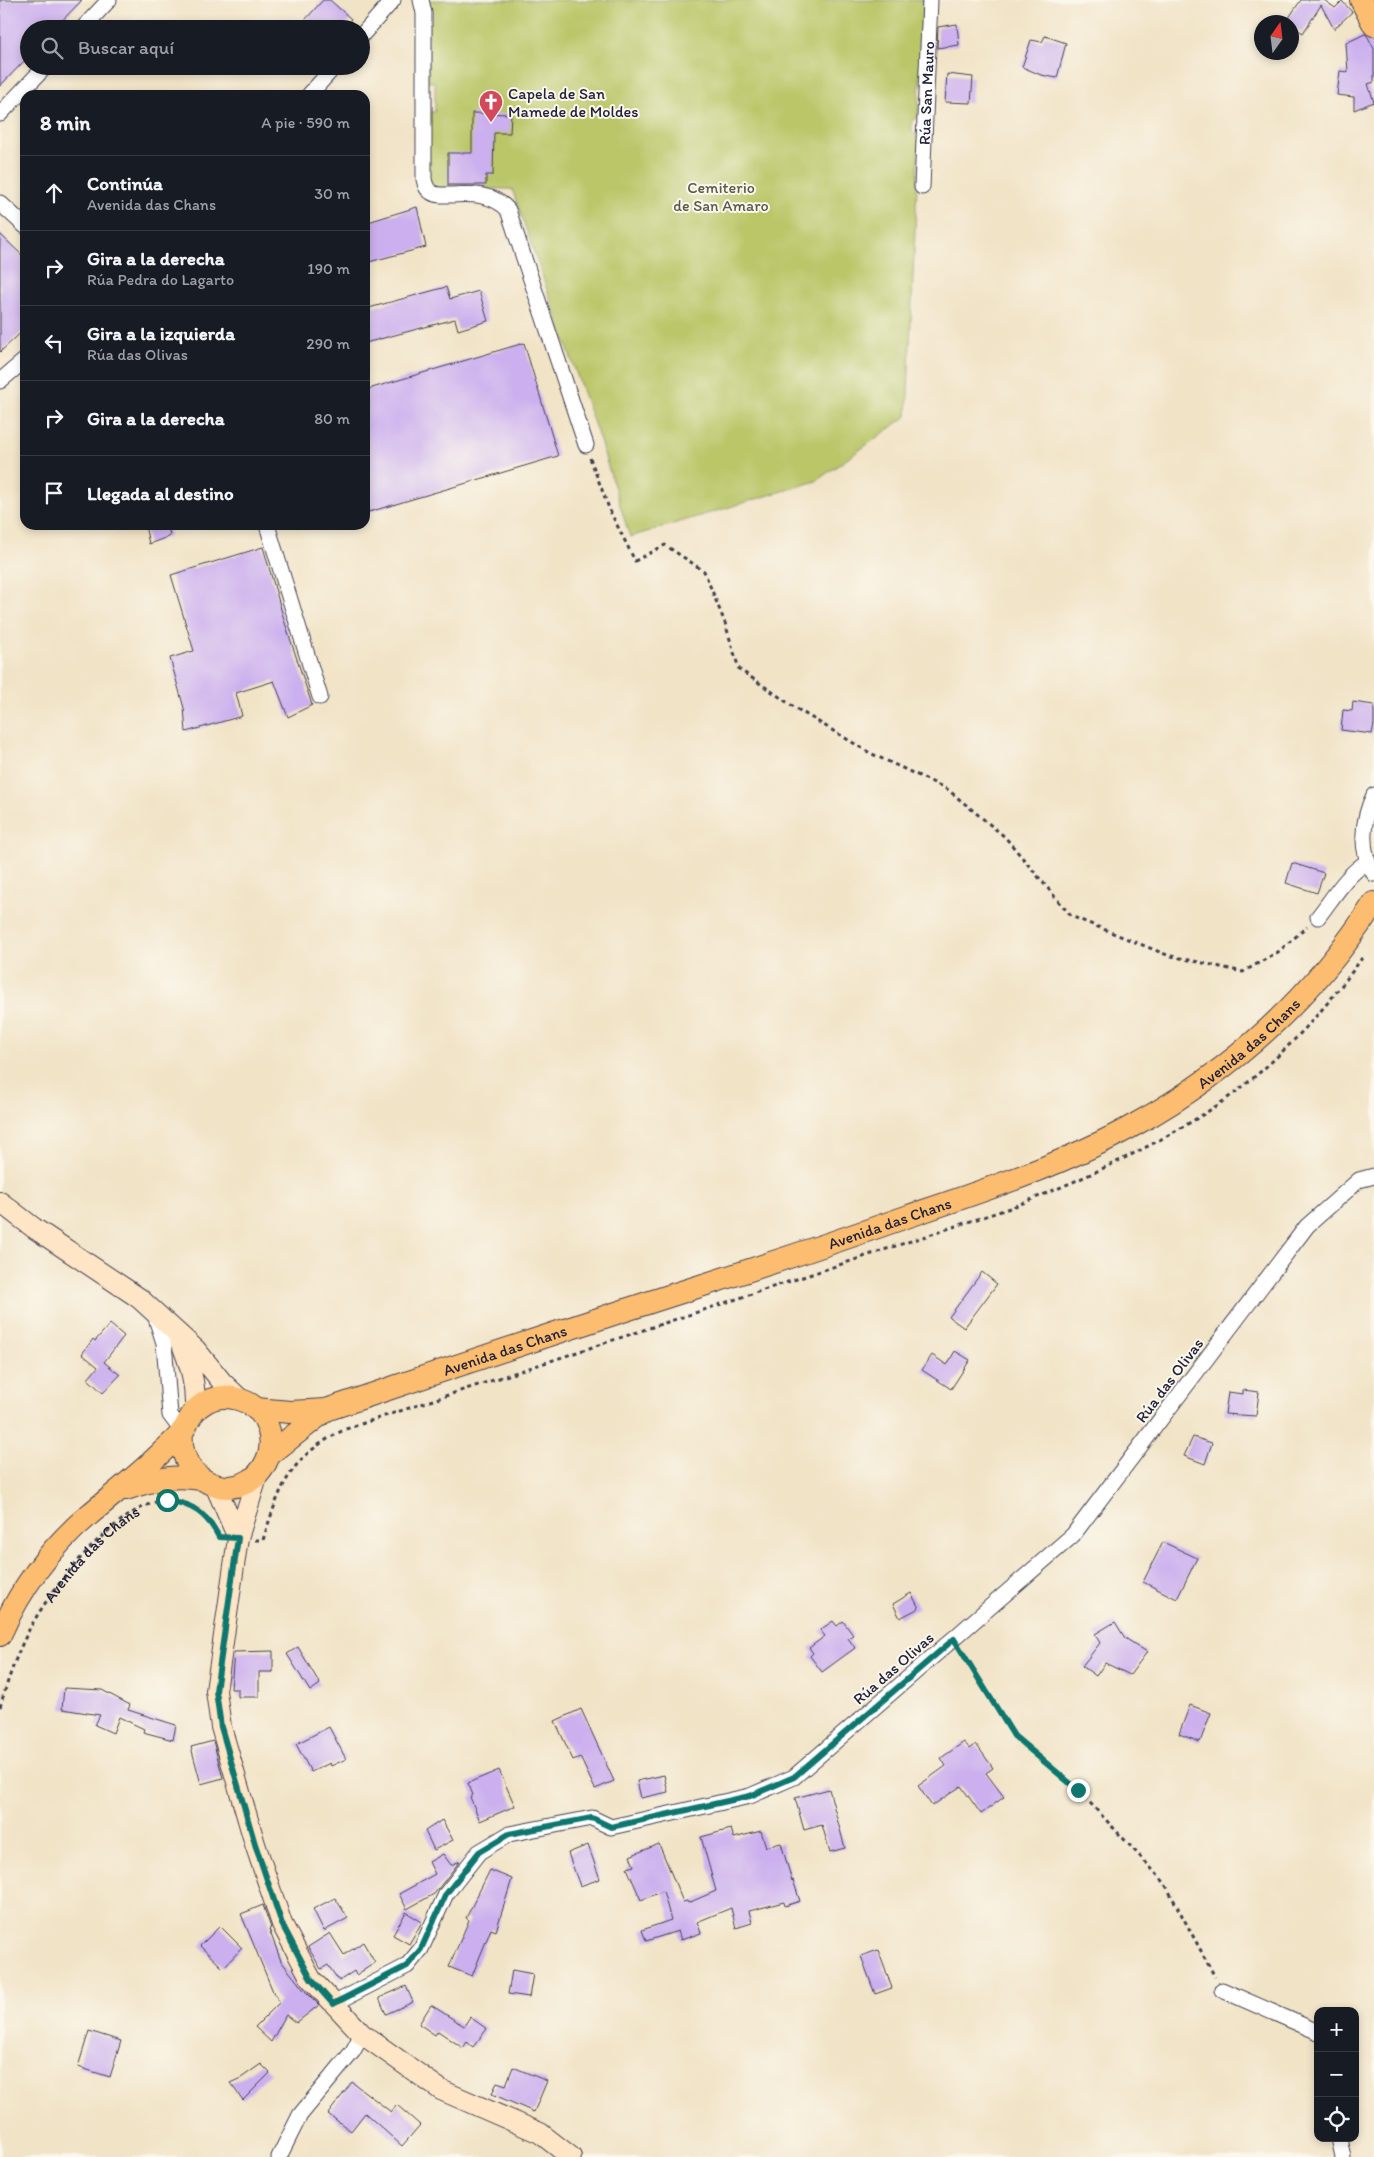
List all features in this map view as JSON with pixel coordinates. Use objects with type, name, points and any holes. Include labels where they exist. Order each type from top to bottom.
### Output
[{"type":"main road","points":[[1361,0],[1374,25]]},
{"type":"main road","name":"Avenida das Chans","points":[[0,1635],[22,1592],[60,1542],[89,1514],[121,1490],[182,1431],[187,1420],[195,1410],[207,1401],[220,1398],[290,1412],[326,1410],[1019,1178],[1099,1143],[1136,1124],[1184,1095],[1230,1062],[1269,1029],[1327,968],[1374,903]]},
{"type":"main road","points":[[248,1405],[263,1416],[270,1430],[271,1446],[263,1464]]},
{"type":"main road","name":"Avenida das Chans","points":[[121,1490],[155,1480],[182,1476],[230,1487],[245,1483],[263,1464],[326,1410]]},
{"type":"main road","points":[[182,1431],[183,1454],[190,1468],[208,1482]]},
{"type":"street","points":[[90,20],[109,0]]},
{"type":"street","points":[[370,26],[393,0]]},
{"type":"street","points":[[421,0],[424,13],[424,179],[426,187],[431,193],[440,195],[479,194],[502,203],[508,210],[586,445]]},
{"type":"street","name":"Rúa San Mauro","points":[[922,187],[930,0]]},
{"type":"street","points":[[23,90],[37,75]]},
{"type":"street","points":[[313,90],[327,75]]},
{"type":"street","points":[[0,114],[20,93]]},
{"type":"street","points":[[0,203],[20,221]]},
{"type":"street","points":[[0,381],[20,364]]},
{"type":"street","points":[[269,530],[320,697]]},
{"type":"street","points":[[1318,917],[1356,869],[1370,868],[1364,848],[1364,828],[1368,808],[1374,795]]},
{"type":"street","name":"Rúa das Olivas","points":[[333,2004],[407,1966],[421,1949],[446,1894],[479,1852],[509,1834],[592,1818],[611,1827],[750,1796],[794,1777],[1073,1535],[1307,1226],[1359,1180],[1374,1176]]},
{"type":"street","points":[[0,1202],[139,1298],[196,1350],[222,1382],[248,1405]]},
{"type":"street","points":[[154,1311],[164,1343],[170,1415],[182,1431]]},
{"type":"street","points":[[177,1334],[191,1367],[196,1396],[195,1410]]},
{"type":"street","points":[[263,1464],[238,1538],[216,1691],[221,1727],[255,1844],[282,1924],[311,1979],[362,2034],[440,2090],[540,2133],[571,2157]]},
{"type":"street","points":[[208,1482],[238,1538]]},
{"type":"street","points":[[1222,1990],[1314,2030]]},
{"type":"street","points":[[279,2157],[300,2115],[353,2051],[362,2034]]},
{"type":"street","points":[[1340,2142],[1343,2157]]},
{"type":"path","points":[[586,445],[610,511],[635,561],[665,545],[704,572],[725,623],[739,669],[797,709],[870,752],[947,789],[1005,837],[1072,916],[1167,955],[1243,972],[1278,952],[1318,917]]},
{"type":"path","name":"Avenida das Chans","points":[[0,1707],[6,1685],[26,1635],[42,1607],[83,1554],[110,1530],[140,1508],[167,1500],[184,1502],[203,1514],[212,1523]]},
{"type":"path","points":[[954,1639],[1014,1736],[1078,1790],[1164,1882],[1222,1990]]},
{"type":"green space","name":"Cemiterio de San Amaro","points":[[428,0],[924,0],[918,117],[912,121],[912,131],[919,138],[907,416],[816,481],[630,537],[600,441],[512,189],[436,188],[427,179],[427,112],[435,112],[435,82],[428,82]]},
{"type":"building","points":[[0,0],[82,0],[63,20],[20,20],[20,65],[0,86]]},
{"type":"building","points":[[323,0],[330,0],[351,19],[350,20],[305,20]]},
{"type":"building","points":[[1301,0],[1324,0],[1335,8],[1342,1],[1352,12],[1334,29],[1321,5],[1303,33],[1299,30],[1299,15],[1291,15]]},
{"type":"building","points":[[957,24],[959,45],[937,48],[938,27]]},
{"type":"building","points":[[1365,34],[1374,49],[1374,82],[1368,84],[1374,102],[1354,110],[1354,97],[1337,95],[1340,71],[1348,72],[1346,43]]},
{"type":"building","points":[[1045,36],[1066,43],[1057,78],[1041,75],[1022,67],[1031,40],[1042,42]]},
{"type":"building","points":[[947,74],[973,77],[971,103],[945,102]]},
{"type":"building","points":[[472,113],[511,114],[510,133],[494,133],[493,175],[486,175],[486,185],[448,185],[448,153],[472,153]]},
{"type":"building","points":[[417,207],[426,247],[370,262],[370,221]]},
{"type":"building","points":[[0,234],[20,253],[20,334],[0,352]]},
{"type":"building","points":[[446,287],[450,299],[479,291],[488,321],[458,330],[455,319],[370,342],[370,308]]},
{"type":"building","points":[[524,343],[558,456],[370,512],[370,389]]},
{"type":"building","points":[[146,530],[169,530],[170,536],[149,544]]},
{"type":"building","points":[[263,547],[312,705],[288,717],[274,681],[236,693],[242,716],[186,732],[184,708],[170,658],[194,651],[171,575]]},
{"type":"building","points":[[1353,702],[1374,705],[1372,734],[1341,730],[1343,710],[1352,711]]},
{"type":"building","points":[[1292,863],[1324,873],[1317,893],[1286,883]]},
{"type":"building","points":[[982,1272],[997,1284],[964,1328],[949,1317]]},
{"type":"building","points":[[110,1324],[124,1336],[104,1362],[120,1375],[103,1393],[88,1379],[98,1367],[82,1354],[93,1339],[95,1341]]},
{"type":"building","points":[[955,1351],[970,1360],[951,1389],[922,1370],[932,1355],[947,1365]]},
{"type":"building","points":[[1243,1390],[1259,1392],[1256,1416],[1225,1414],[1228,1392],[1243,1394]]},
{"type":"building","points":[[1193,1437],[1212,1443],[1205,1464],[1184,1456]]},
{"type":"building","points":[[1163,1542],[1197,1558],[1177,1599],[1143,1582]]},
{"type":"building","points":[[911,1593],[919,1608],[900,1618],[893,1604]]},
{"type":"building","points":[[833,1621],[837,1626],[843,1621],[853,1635],[848,1638],[855,1648],[822,1672],[810,1656],[813,1653],[809,1648],[825,1636],[820,1630]]},
{"type":"building","points":[[1115,1622],[1125,1638],[1147,1652],[1130,1675],[1105,1663],[1096,1676],[1082,1666],[1100,1643],[1095,1634]]},
{"type":"building","points":[[298,1647],[320,1684],[310,1691],[287,1654]]},
{"type":"building","points":[[273,1651],[273,1672],[259,1672],[259,1697],[238,1697],[238,1689],[231,1689],[234,1652]]},
{"type":"building","points":[[64,1688],[102,1690],[130,1705],[128,1710],[176,1725],[173,1740],[143,1732],[144,1729],[119,1717],[113,1733],[95,1725],[100,1715],[62,1709]]},
{"type":"building","points":[[1190,1705],[1211,1713],[1200,1742],[1179,1734]]},
{"type":"building","points":[[581,1709],[614,1781],[595,1789],[580,1757],[573,1760],[555,1721]]},
{"type":"building","points":[[329,1727],[346,1759],[331,1766],[330,1763],[311,1772],[296,1744]]},
{"type":"building","points":[[213,1741],[223,1778],[201,1784],[191,1747]]},
{"type":"building","points":[[964,1742],[970,1749],[976,1744],[993,1768],[986,1773],[1004,1797],[981,1814],[961,1786],[932,1806],[918,1786],[946,1766],[941,1758]]},
{"type":"building","points":[[499,1770],[515,1806],[480,1821],[470,1797],[473,1795],[468,1783]]},
{"type":"building","points":[[664,1775],[668,1792],[641,1798],[637,1781]]},
{"type":"building","points":[[829,1789],[845,1848],[830,1852],[822,1825],[804,1830],[795,1798]]},
{"type":"building","points":[[442,1820],[453,1840],[434,1850],[425,1831]]},
{"type":"building","points":[[731,1829],[734,1838],[761,1831],[766,1847],[781,1843],[800,1901],[785,1906],[784,1902],[749,1911],[752,1923],[736,1928],[731,1908],[697,1922],[701,1933],[681,1940],[678,1931],[646,1941],[642,1930],[671,1920],[663,1891],[641,1900],[627,1868],[634,1866],[630,1856],[659,1844],[683,1902],[687,1901],[688,1903],[716,1891],[701,1837]]},
{"type":"building","points":[[588,1845],[600,1879],[580,1886],[568,1853]]},
{"type":"building","points":[[443,1854],[451,1865],[460,1861],[434,1894],[407,1909],[399,1894],[435,1874],[429,1862]]},
{"type":"building","points":[[490,1870],[512,1879],[496,1931],[491,1929],[472,1976],[449,1967],[469,1920],[466,1918]]},
{"type":"building","points":[[335,1898],[348,1918],[324,1931],[313,1909]]},
{"type":"building","points":[[263,1905],[271,1928],[269,1929],[281,1961],[303,1989],[319,2005],[296,2023],[286,2015],[271,2042],[255,2027],[280,2002],[274,1994],[241,1914]]},
{"type":"building","points":[[406,1912],[422,1922],[409,1944],[393,1935]]},
{"type":"building","points":[[220,1926],[242,1948],[223,1968],[200,1946]]},
{"type":"building","points":[[330,1933],[344,1955],[363,1942],[375,1963],[356,1975],[354,1971],[339,1981],[328,1965],[321,1969],[308,1947]]},
{"type":"building","points":[[878,1950],[892,1988],[875,1994],[861,1956]]},
{"type":"building","points":[[512,1970],[533,1974],[529,1997],[508,1994]]},
{"type":"building","points":[[406,1986],[413,2002],[386,2014],[379,1998]]},
{"type":"building","points":[[431,2005],[464,2026],[470,2017],[487,2029],[473,2047],[467,2042],[463,2048],[438,2031],[435,2035],[419,2024]]},
{"type":"building","points":[[89,2031],[121,2041],[110,2077],[78,2067]]},
{"type":"building","points":[[261,2064],[270,2073],[243,2100],[230,2083]]},
{"type":"building","points":[[513,2067],[547,2081],[534,2112],[492,2094],[497,2082],[506,2085]]},
{"type":"building","points":[[352,2082],[391,2112],[397,2105],[420,2125],[402,2146],[365,2113],[351,2131],[328,2114]]},
{"type":"place","name":"Capela de San Mamede de Moldes","points":[[491,123]]},
{"type":"route","points":[[167,1500],[184,1502],[203,1514],[212,1523],[219,1537],[238,1538],[225,1634],[218,1664],[216,1691],[221,1727],[255,1844],[282,1924],[311,1979],[333,2004],[407,1966],[421,1949],[446,1894],[479,1852],[509,1834],[592,1818],[611,1827],[750,1796],[794,1777],[954,1639],[1014,1736],[1078,1790]]}]
